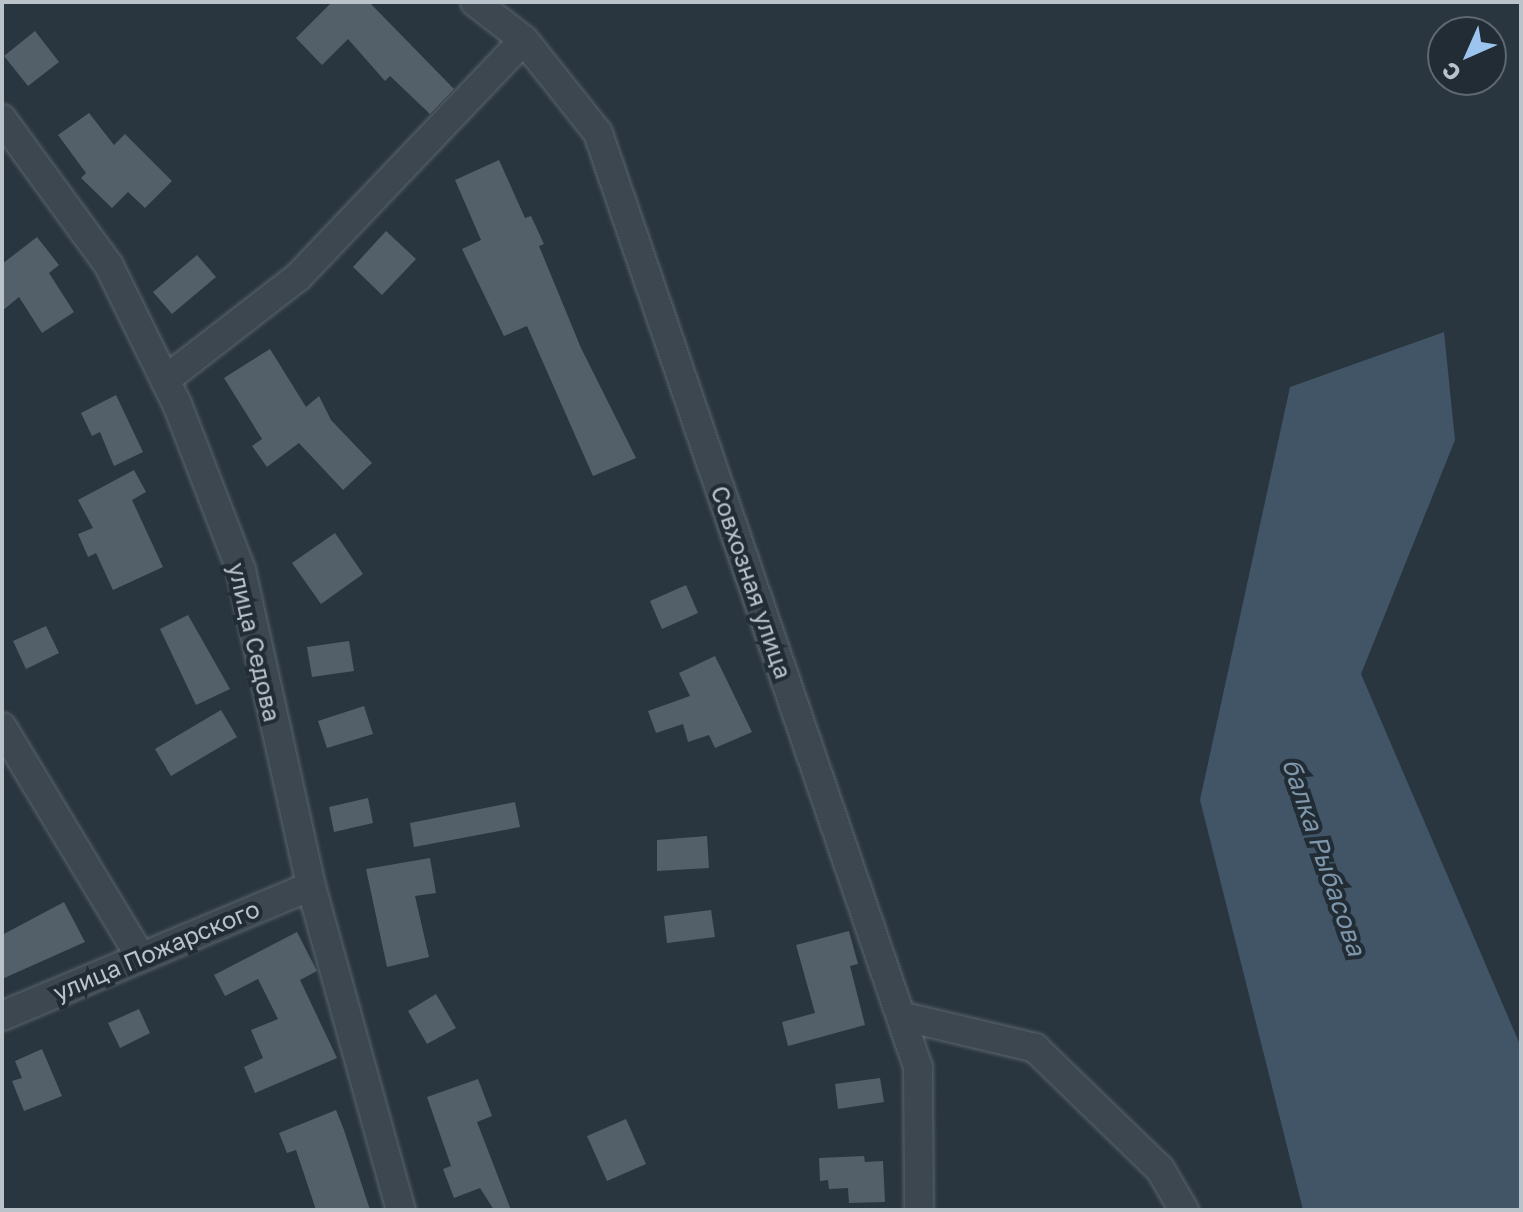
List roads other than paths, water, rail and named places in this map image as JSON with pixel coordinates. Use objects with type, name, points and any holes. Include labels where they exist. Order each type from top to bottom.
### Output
[{"type":"street","name":"Совхозная улица","points":[[475,2],[524,40],[598,133],[918,1067],[919,1210]]},
{"type":"street","points":[[165,380],[298,277],[524,40]]},
{"type":"street","name":"улица Седова","points":[[2,119],[109,266],[165,380],[241,570],[311,886],[401,1210]]},
{"type":"street","points":[[2,727],[139,954]]},
{"type":"street","name":"улица Пожарского","points":[[2,1016],[139,954],[311,886]]},
{"type":"street","points":[[901,1016],[1035,1048],[1160,1169],[1184,1210]]},
{"type":"water","name":"балка Рыбасова","points":[[1444,332],[1455,440],[1361,674],[1521,1047],[1521,1210],[1303,1210],[1200,800],[1290,387]]}]
